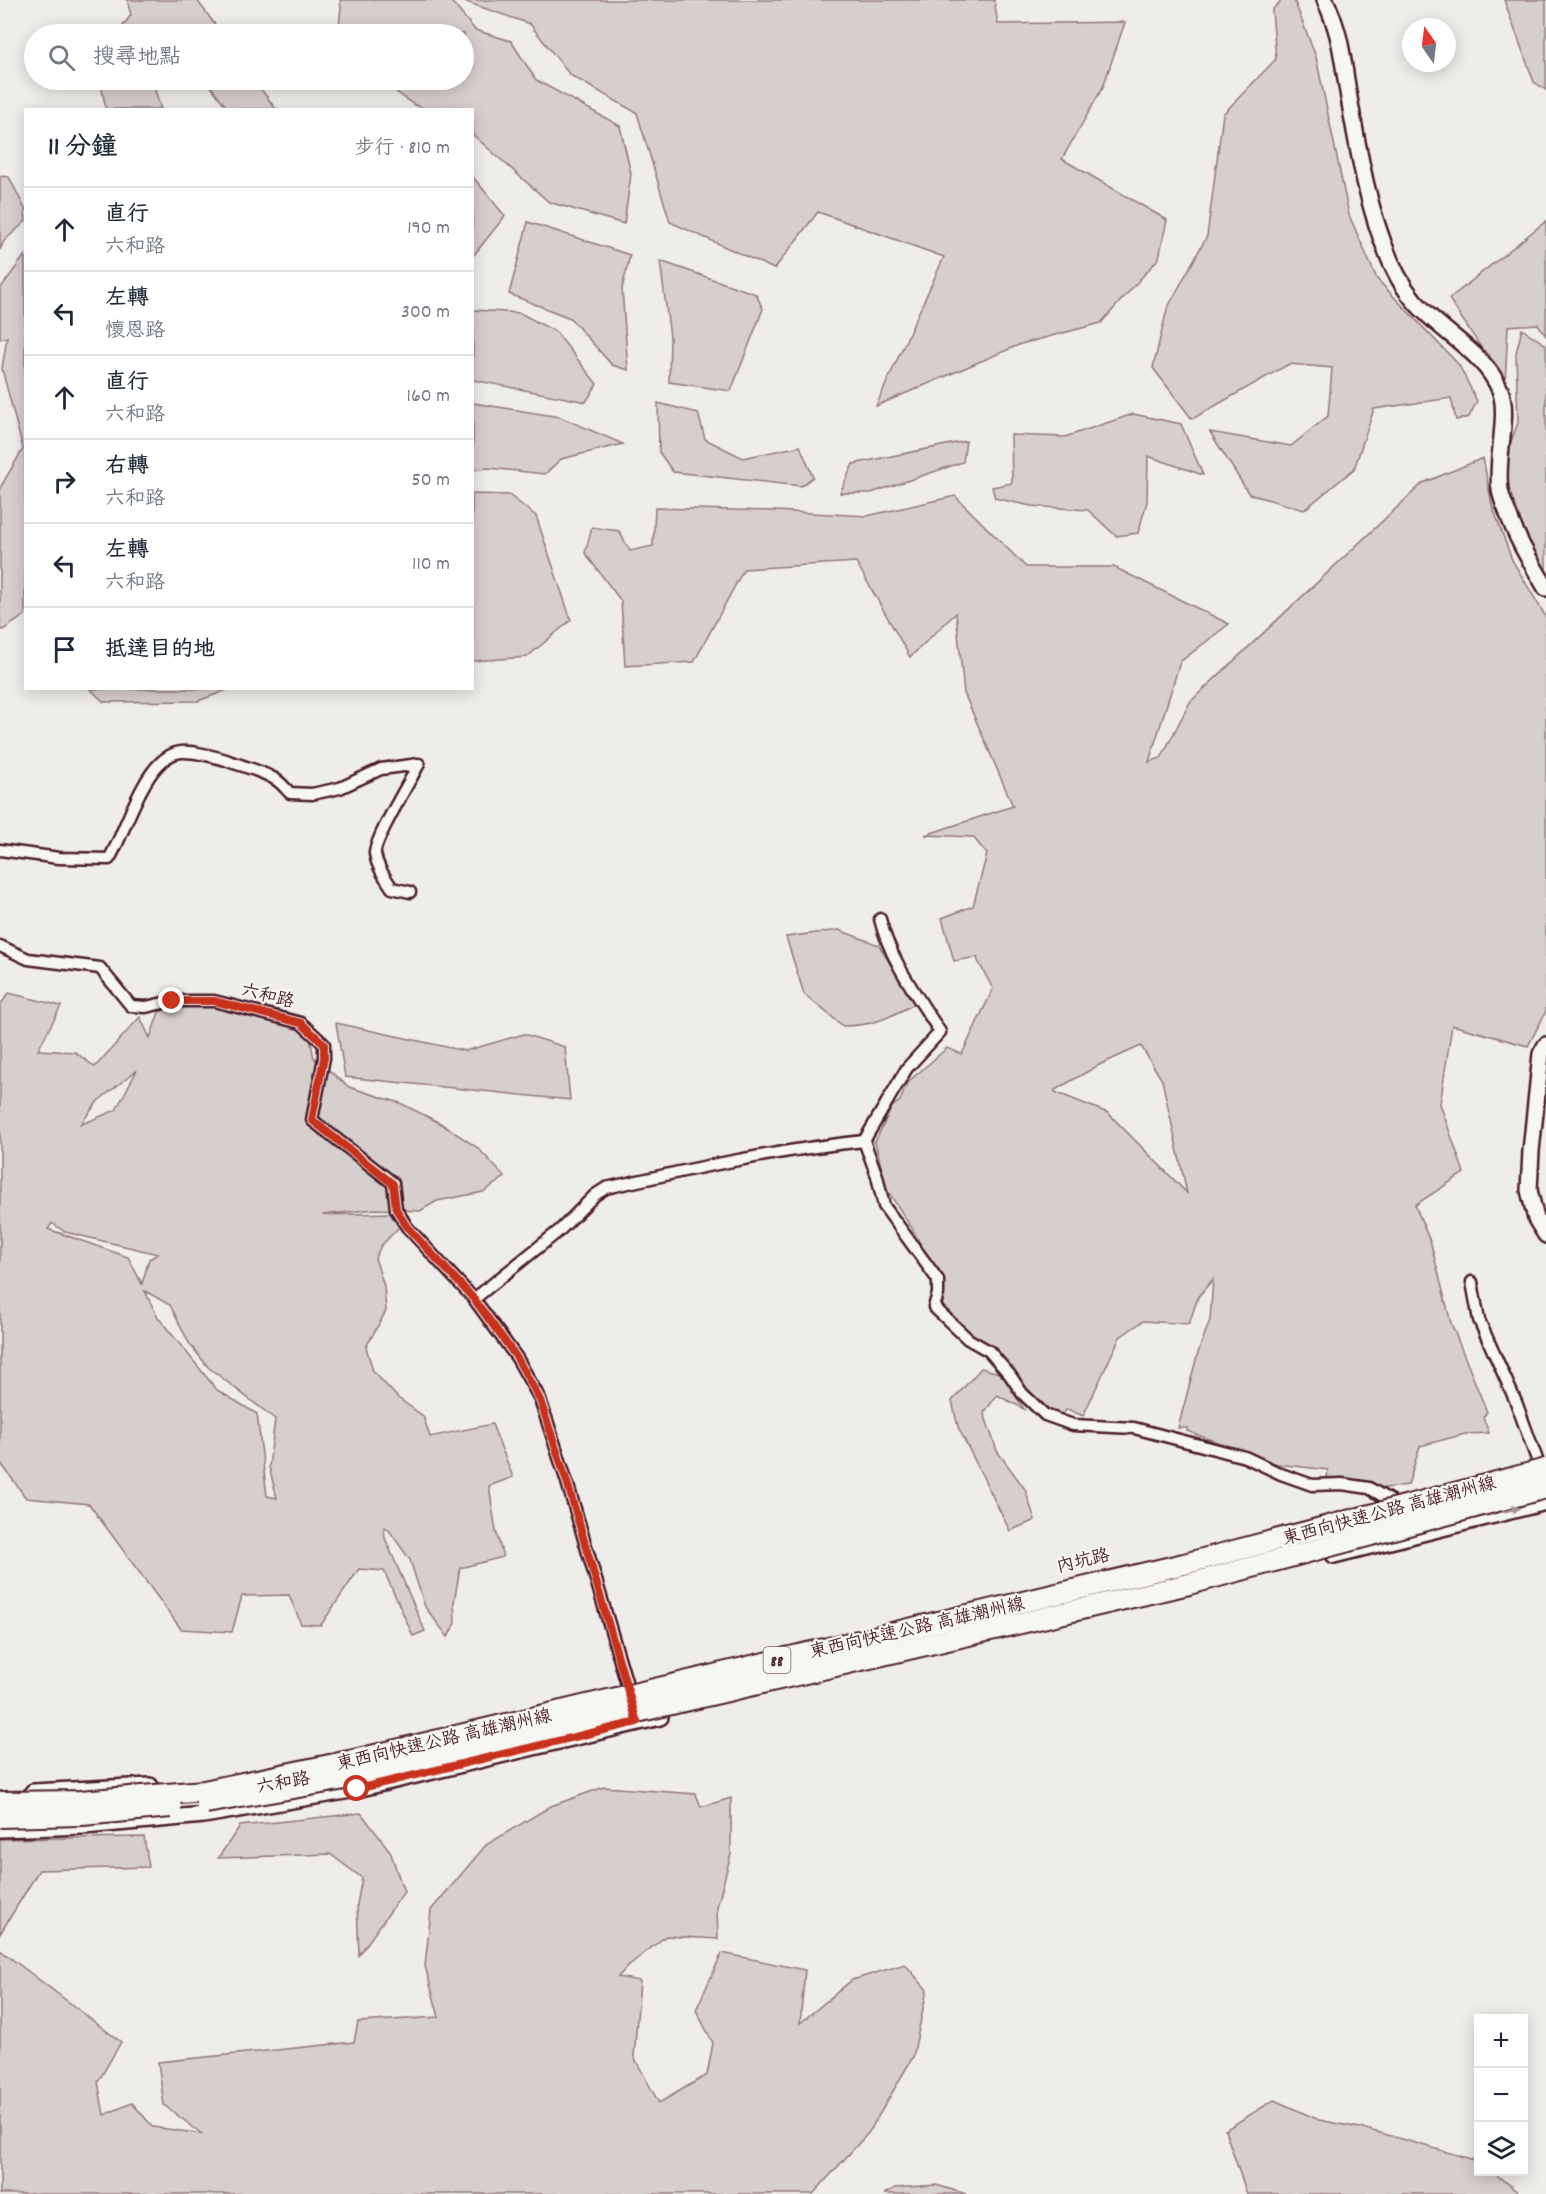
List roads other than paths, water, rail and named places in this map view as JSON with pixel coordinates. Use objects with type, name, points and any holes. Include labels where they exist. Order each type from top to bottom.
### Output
[{"type":"highway","name":"東西向快速公路 高雄潮州線","points":[[0,1802],[80,1801],[204,1791],[354,1760],[1184,1564],[1544,1466]]},
{"type":"highway","name":"東西向快速公路 高雄潮州線","points":[[0,1817],[82,1815],[204,1804],[357,1777],[1190,1584],[1546,1488]]},
{"type":"main road","points":[[1325,0],[1336,23],[1342,46],[1358,144],[1378,231],[1406,290],[1425,312],[1489,368],[1501,392],[1504,415],[1499,453],[1500,491],[1516,537],[1546,588]]},
{"type":"main road","points":[[1546,1045],[1541,1054],[1529,1190],[1536,1219],[1546,1235]]},
{"type":"main road","name":"內坑路","points":[[628,1687],[1182,1556],[1391,1501],[1544,1466]]},
{"type":"main road","points":[[637,1722],[1191,1591],[1546,1502]]},
{"type":"main road","name":"六和路","points":[[0,1793],[78,1791],[204,1782],[352,1752],[628,1687]]},
{"type":"main road","name":"六和路","points":[[0,1829],[84,1826],[204,1815],[357,1789],[637,1722]]},
{"type":"street","points":[[0,850],[60,858],[108,860],[116,848],[139,792],[152,772],[165,759],[179,752],[218,758],[243,766],[275,778],[290,793],[312,794],[340,788],[381,769],[419,764],[378,838],[374,852],[380,871],[392,888],[410,892]]},
{"type":"street","points":[[864,1141],[907,1068],[940,1032],[895,958],[884,936],[880,919]]},
{"type":"street","name":"六和路","points":[[0,946],[28,959],[100,968],[131,1006],[146,1007],[172,1001],[214,1001],[301,1023],[324,1044],[324,1058],[312,1120],[393,1184],[396,1209],[407,1227],[474,1299]]},
{"type":"street","points":[[637,1722],[567,1482],[540,1400],[517,1358],[474,1299],[553,1236],[595,1195],[606,1188],[724,1162],[828,1144],[864,1141]]},
{"type":"street","points":[[864,1141],[877,1176],[884,1206],[938,1280],[938,1294],[934,1307],[968,1339],[989,1351],[1011,1375],[1022,1393],[1045,1415],[1073,1425],[1134,1428],[1245,1457],[1281,1474],[1312,1485],[1342,1484],[1369,1488],[1391,1501]]},
{"type":"street","points":[[1472,1282],[1479,1320],[1544,1466]]}]
